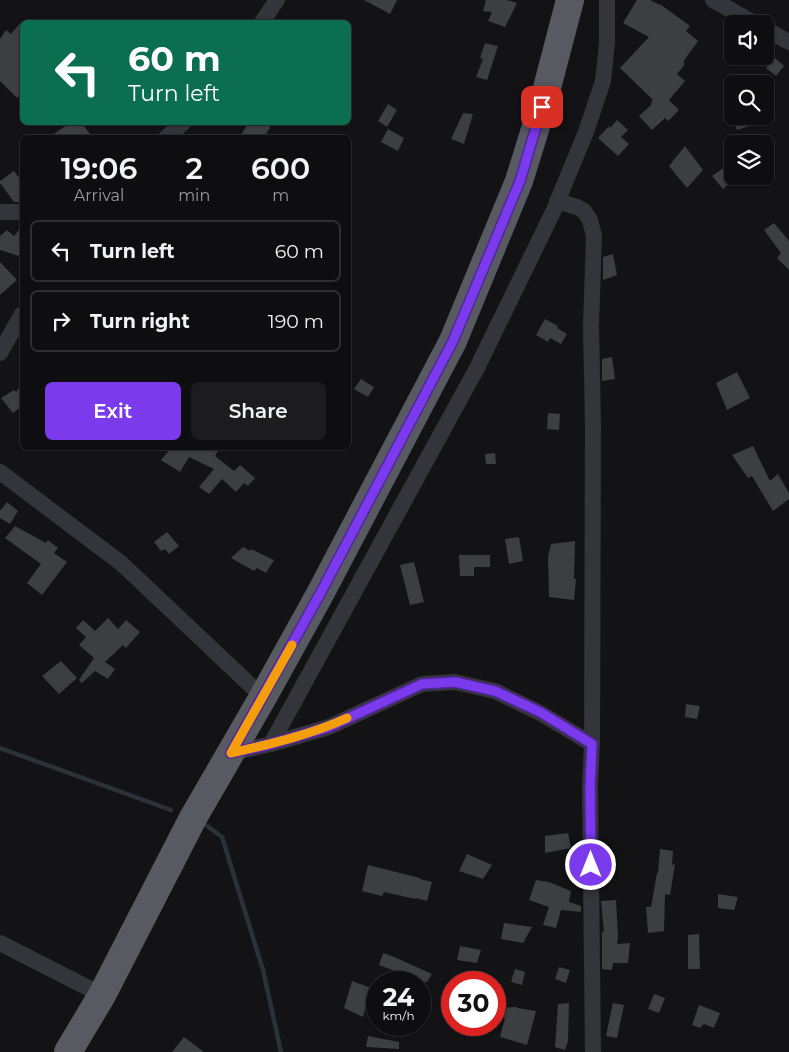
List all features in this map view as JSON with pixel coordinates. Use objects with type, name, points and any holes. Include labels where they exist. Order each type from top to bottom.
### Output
[{"type":"highway","points":[[68,1052],[102,995],[193,818],[330,576],[453,341],[520,181],[542,107],[570,0]]},
{"type":"street","points":[[263,20],[278,0]]},
{"type":"street","points":[[271,744],[478,368],[557,201],[586,132],[603,81],[607,42],[607,0]]},
{"type":"street","points":[[713,0],[740,15]]},
{"type":"street","points":[[774,34],[789,42]]},
{"type":"street","points":[[169,135],[181,125]]},
{"type":"street","points":[[557,201],[584,211],[590,220],[594,236],[591,326],[593,424],[592,744],[590,787],[593,1052]]},
{"type":"street","points":[[0,212],[20,212]]},
{"type":"street","points":[[0,353],[20,318]]},
{"type":"street","points":[[0,472],[120,562],[263,697]]},
{"type":"street","points":[[231,753],[271,744],[329,727],[422,684],[455,682],[495,691],[540,712],[592,744]]},
{"type":"street","points":[[0,943],[102,995]]},
{"type":"building","points":[[364,0],[397,0],[390,14]]},
{"type":"building","points":[[486,0],[507,0],[517,3],[505,27],[488,21],[492,12],[483,11]]},
{"type":"building","points":[[637,0],[650,0],[660,4],[690,26],[686,31],[698,41],[677,74],[685,81],[669,100],[679,110],[668,121],[665,118],[652,130],[639,116],[652,104],[653,100],[620,68],[649,37],[623,23]]},
{"type":"building","points":[[20,23],[20,95],[17,98],[0,81],[0,39],[6,30],[11,34]]},
{"type":"building","points":[[485,43],[498,46],[487,80],[476,77],[483,59],[480,58]]},
{"type":"building","points":[[774,57],[784,66],[776,76],[766,68],[768,65],[774,65]]},
{"type":"building","points":[[388,104],[397,110],[387,127],[378,121]]},
{"type":"building","points":[[463,113],[473,114],[464,144],[451,139]]},
{"type":"building","points":[[617,120],[628,130],[621,137],[629,144],[618,156],[598,138]]},
{"type":"building","points":[[67,125],[83,125],[91,135],[52,135]]},
{"type":"building","points":[[247,125],[271,125],[266,135],[241,135]]},
{"type":"building","points":[[735,125],[749,126],[737,130]]},
{"type":"building","points":[[388,129],[404,138],[398,151],[381,142]]},
{"type":"building","points":[[685,146],[703,170],[687,188],[669,166]]},
{"type":"building","points":[[724,168],[724,185],[728,185],[723,189],[712,176]]},
{"type":"building","points":[[14,171],[20,179],[20,202],[14,202],[0,181]]},
{"type":"building","points":[[774,223],[789,241],[789,270],[777,258],[781,253],[764,230]]},
{"type":"building","points":[[20,228],[20,256],[0,250],[0,236],[7,230],[14,236]]},
{"type":"building","points":[[613,254],[617,275],[603,280],[603,257]]},
{"type":"building","points":[[0,262],[17,280],[0,295]]},
{"type":"building","points":[[545,319],[558,326],[557,328],[567,334],[561,344],[550,338],[548,342],[536,335]]},
{"type":"building","points":[[612,357],[615,379],[602,381],[602,359]]},
{"type":"building","points":[[737,372],[750,398],[727,410],[716,383]]},
{"type":"building","points":[[361,379],[374,387],[368,397],[354,389]]},
{"type":"building","points":[[20,387],[20,408],[13,413],[1,398],[14,390],[16,392]]},
{"type":"building","points":[[548,413],[560,414],[559,430],[547,429]]},
{"type":"building","points":[[753,446],[770,481],[778,474],[789,493],[789,499],[773,511],[752,476],[748,478],[732,455]]},
{"type":"building","points":[[169,450],[219,450],[215,456],[234,471],[240,465],[255,478],[248,486],[244,483],[236,492],[222,479],[209,494],[199,487],[214,469],[189,457],[180,472],[161,460]]},
{"type":"building","points":[[495,453],[496,464],[486,464],[485,454]]},
{"type":"building","points":[[7,502],[18,511],[10,524],[0,518],[0,511]]},
{"type":"building","points":[[15,526],[46,543],[48,540],[58,548],[54,553],[67,562],[42,595],[27,583],[41,564],[5,538]]},
{"type":"building","points":[[167,532],[179,546],[169,554],[165,549],[161,551],[154,542]]},
{"type":"building","points":[[519,537],[523,561],[509,564],[505,539]]},
{"type":"building","points":[[575,541],[574,579],[576,579],[574,600],[549,597],[548,557],[551,544]]},
{"type":"building","points":[[243,547],[274,560],[266,573],[257,568],[254,571],[231,558]]},
{"type":"building","points":[[459,555],[490,555],[490,567],[474,567],[474,576],[460,576]]},
{"type":"building","points":[[414,562],[424,602],[410,605],[400,565]]},
{"type":"building","points":[[108,618],[118,629],[126,620],[140,632],[126,648],[123,645],[105,662],[115,669],[108,679],[95,671],[82,683],[79,680],[94,658],[79,645],[86,637],[76,628],[83,620],[95,631]]},
{"type":"building","points":[[61,661],[77,678],[59,694],[42,676]]},
{"type":"building","points":[[686,704],[700,706],[697,719],[685,717]]},
{"type":"building","points":[[568,833],[571,848],[545,853],[545,836]]},
{"type":"building","points":[[660,849],[673,851],[672,865],[675,864],[670,895],[665,894],[664,931],[648,933],[646,907],[651,907],[658,873]]},
{"type":"building","points":[[467,854],[492,865],[483,879],[459,871]]},
{"type":"building","points":[[368,865],[432,882],[427,901],[384,892],[382,896],[362,891]]},
{"type":"building","points":[[536,880],[549,882],[571,891],[569,902],[581,906],[581,912],[561,910],[556,928],[543,925],[549,907],[529,900]]},
{"type":"building","points":[[718,894],[738,897],[734,910],[718,908]]},
{"type":"building","points":[[616,900],[617,944],[630,943],[628,963],[613,963],[612,970],[602,969],[602,931],[604,932],[601,901]]},
{"type":"building","points":[[504,923],[532,927],[523,943],[501,939]]},
{"type":"building","points":[[699,934],[700,969],[688,969],[688,935]]},
{"type":"building","points":[[460,946],[481,950],[477,963],[457,960]]},
{"type":"building","points":[[383,953],[425,971],[395,971],[379,965]]},
{"type":"building","points":[[559,967],[570,970],[566,983],[555,979]]},
{"type":"building","points":[[515,969],[525,972],[522,985],[511,982]]},
{"type":"building","points":[[352,981],[366,986],[366,1006],[363,1017],[344,1008]]},
{"type":"building","points":[[654,994],[665,998],[659,1013],[648,1009]]},
{"type":"building","points":[[569,1003],[568,1041],[565,1050],[555,1047],[558,1004]]},
{"type":"building","points":[[613,1003],[624,1005],[617,1038],[606,1036]]},
{"type":"building","points":[[699,1005],[720,1013],[714,1028],[704,1024],[700,1028],[692,1025]]},
{"type":"building","points":[[517,1007],[536,1011],[527,1045],[500,1037],[506,1036],[506,1008]]},
{"type":"building","points":[[368,1036],[399,1042],[399,1049],[366,1047]]},
{"type":"building","points":[[184,1037],[204,1052],[172,1052]]},
{"type":"waterway","points":[[0,748],[171,810]]},
{"type":"waterway","points":[[203,823],[222,837],[263,970],[281,1052]]},
{"type":"slow traffic","points":[[292,645],[231,753],[271,744],[329,727],[347,718]]},
{"type":"route","points":[[542,107],[520,181],[453,341],[320,594],[231,753],[271,744],[329,727],[422,684],[455,682],[495,691],[540,712],[592,744],[590,787],[591,865]]}]
